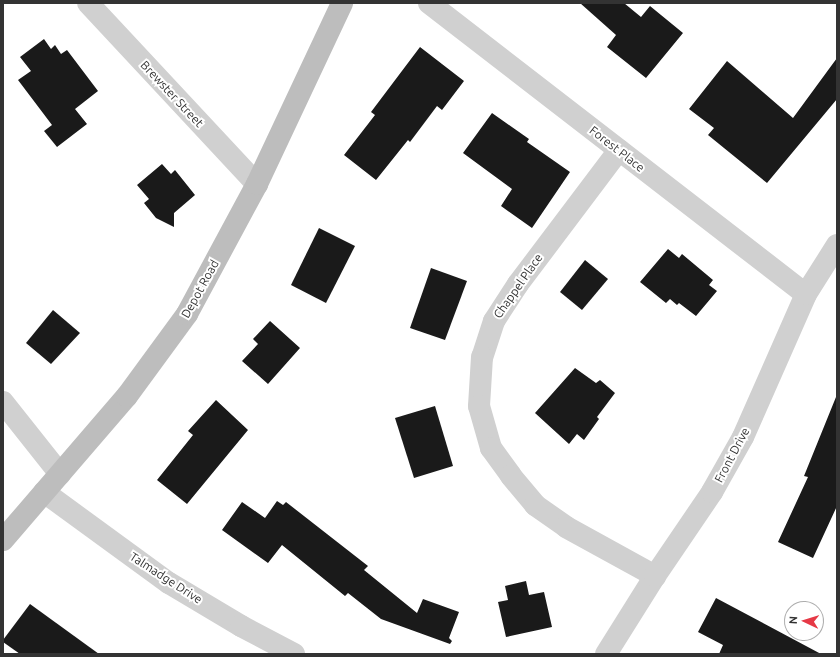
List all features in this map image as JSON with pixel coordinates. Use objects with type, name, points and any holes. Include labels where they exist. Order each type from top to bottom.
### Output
[{"type":"street","name":"Brewster Street","points":[[88,3],[257,184]]},
{"type":"street","name":"Depot Road","points":[[3,540],[127,396],[187,314],[257,184],[342,3]]},
{"type":"street","name":"Forest Place","points":[[429,3],[806,294]]},
{"type":"street","name":"Chappel Place","points":[[619,150],[518,284],[494,321],[482,358],[479,406],[491,448],[511,476],[535,505],[566,527],[655,576]]},
{"type":"street","name":"Front Drive","points":[[606,654],[655,576],[712,492],[743,437],[806,294],[837,245]]},
{"type":"street","points":[[3,402],[60,474]]},
{"type":"street","name":"Talmadge Drive","points":[[44,492],[169,582],[241,626],[294,654]]},
{"type":"building","points":[[580,3],[624,3],[641,17],[650,6],[683,33],[646,78],[607,47],[616,35]]},
{"type":"building","points":[[44,39],[51,49],[55,45],[61,54],[67,50],[98,91],[75,109],[87,124],[57,147],[44,131],[52,125],[18,80],[31,71],[20,57]]},
{"type":"building","points":[[420,47],[464,81],[442,110],[437,106],[410,142],[408,140],[376,180],[344,155],[375,115],[371,112]]},
{"type":"building","points":[[837,58],[837,99],[767,183],[708,135],[714,128],[689,109],[727,61],[793,118]]},
{"type":"building","points":[[492,113],[529,139],[527,142],[570,172],[532,228],[501,206],[512,189],[463,153]]},
{"type":"building","points":[[162,164],[171,174],[175,170],[195,195],[174,213],[174,227],[156,218],[144,203],[149,199],[137,185]]},
{"type":"building","points":[[319,228],[355,246],[326,303],[291,285]]},
{"type":"building","points":[[668,249],[679,258],[682,254],[713,280],[709,285],[717,291],[696,316],[679,303],[677,305],[670,299],[666,303],[640,282]]},
{"type":"building","points":[[585,260],[608,279],[582,310],[560,292]]},
{"type":"building","points":[[431,268],[467,281],[445,340],[410,328]]},
{"type":"building","points":[[53,310],[80,333],[51,364],[26,343]]},
{"type":"building","points":[[270,321],[300,348],[268,384],[242,361],[258,344],[253,339]]},
{"type":"building","points":[[575,368],[596,383],[600,380],[615,393],[597,417],[599,419],[584,440],[577,434],[569,444],[535,413]]},
{"type":"building","points":[[836,397],[837,506],[813,558],[778,542],[808,477],[804,476]]},
{"type":"building","points":[[216,400],[248,430],[187,504],[157,480],[193,435],[188,431]]},
{"type":"building","points":[[435,406],[453,466],[414,478],[395,418]]},
{"type":"building","points":[[277,501],[283,505],[286,502],[368,566],[364,570],[417,613],[423,599],[459,612],[449,638],[452,641],[450,644],[381,619],[348,593],[345,596],[282,545],[268,563],[222,530],[242,502],[265,518]]},
{"type":"building","points":[[526,581],[529,595],[544,592],[552,627],[506,637],[498,602],[508,600],[505,586]]},
{"type":"building","points":[[716,598],[784,634],[784,641],[797,641],[821,654],[719,654],[723,645],[698,632]]},
{"type":"building","points":[[30,604],[99,654],[20,654],[3,642]]}]
